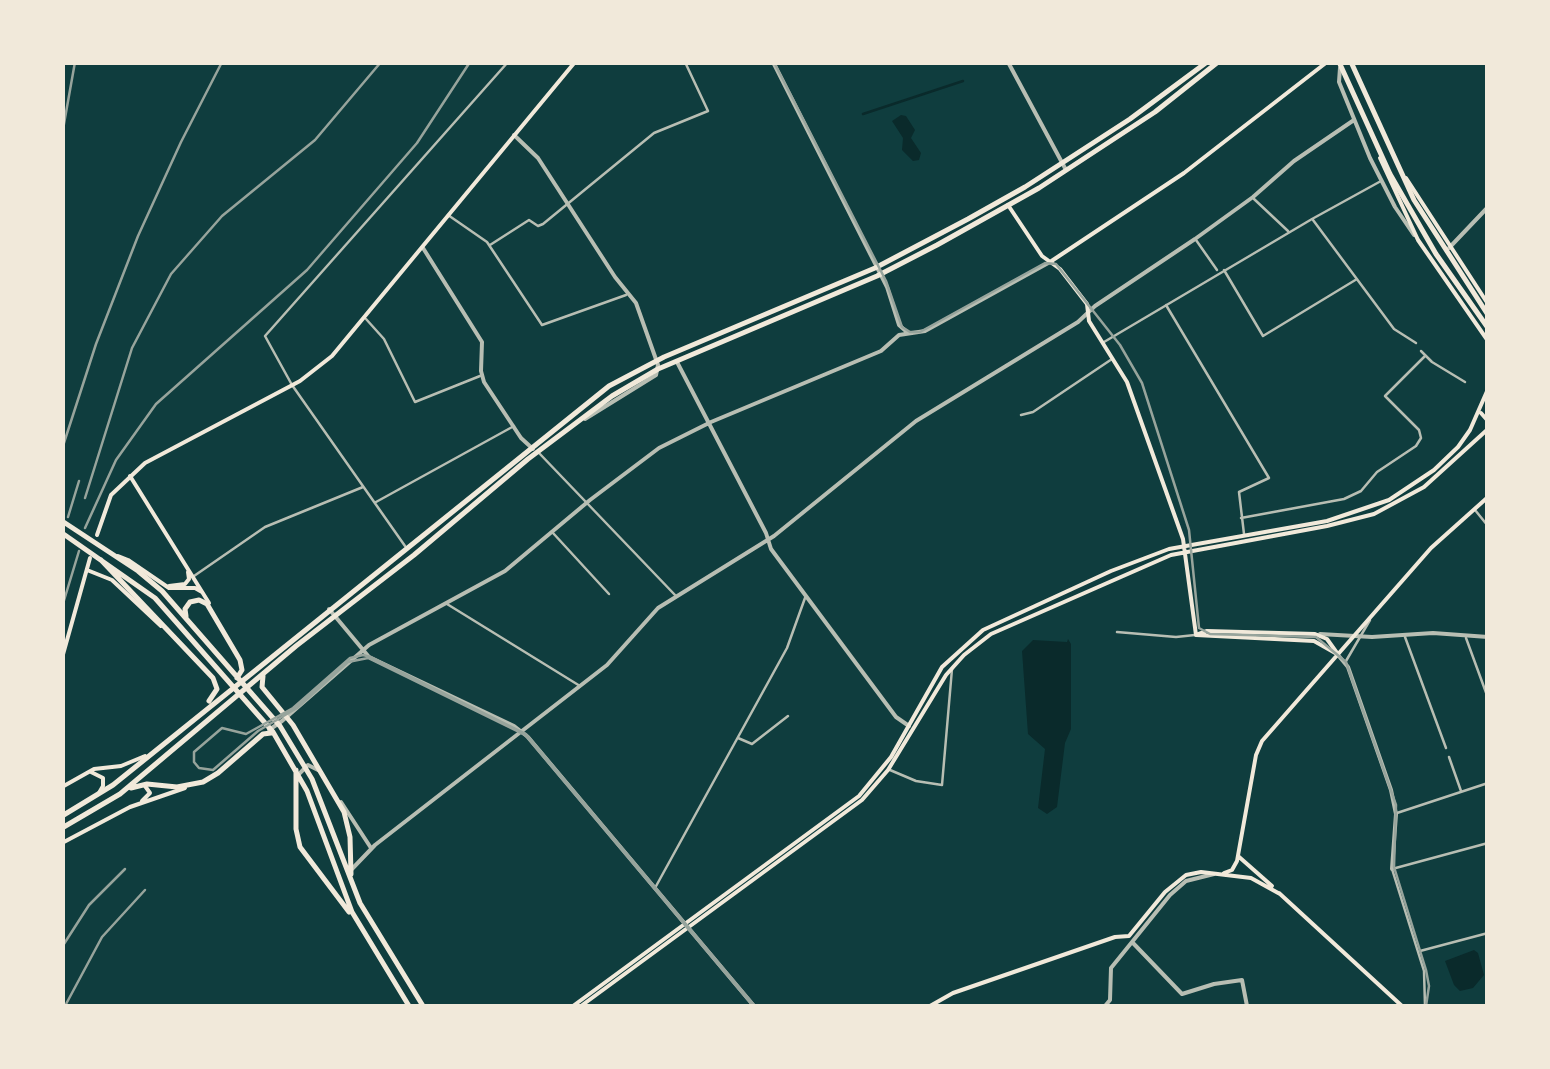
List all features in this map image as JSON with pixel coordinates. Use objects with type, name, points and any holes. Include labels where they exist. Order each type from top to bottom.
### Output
[{"type":"main road","points":[[96,535],[109,499],[158,454],[292,385],[332,356],[574,62]]},
{"type":"main road","points":[[62,816],[92,800],[260,664],[414,556],[538,452],[624,387],[878,271],[1008,205],[1207,62]]},
{"type":"main road","points":[[120,794],[331,612],[608,386],[657,360],[878,271],[1155,112],[1218,62]]},
{"type":"main road","points":[[1050,262],[1188,170],[1327,62]]},
{"type":"main road","points":[[1351,62],[1416,212],[1488,315]]},
{"type":"main road","points":[[1339,63],[1418,240],[1488,341]]},
{"type":"main road","points":[[1380,131],[1449,248],[1488,304]]},
{"type":"main road","points":[[1376,149],[1488,327],[1475,324]]},
{"type":"main road","points":[[1008,205],[1037,249],[1060,269],[1090,308],[1088,320],[1132,395],[1186,545],[1196,635]]},
{"type":"main road","points":[[1037,249],[1049,256],[1060,255]]},
{"type":"main road","points":[[580,1006],[859,796],[884,768],[949,659],[983,630],[1165,550],[1341,518],[1397,496],[1450,456],[1464,440],[1488,389]]},
{"type":"main road","points":[[1481,408],[1488,421]]},
{"type":"main road","points":[[573,1006],[856,805],[888,770],[910,726],[952,668],[1005,626],[1186,545],[1328,526],[1374,514],[1424,487],[1488,428]]},
{"type":"main road","points":[[130,476],[213,613]]},
{"type":"main road","points":[[1224,873],[1234,867],[1238,856],[1260,744],[1431,548],[1488,497]]},
{"type":"main road","points":[[62,521],[169,586],[183,586],[189,580],[187,567]]},
{"type":"main road","points":[[1165,550],[1178,540],[1178,523]]},
{"type":"main road","points":[[62,533],[145,590],[180,625],[284,747],[307,791],[357,922]]},
{"type":"main road","points":[[115,555],[152,582],[266,707],[292,742],[312,779],[357,897],[423,1006]]},
{"type":"main road","points":[[62,658],[93,556]]},
{"type":"main road","points":[[93,556],[184,645],[216,684],[203,709]]},
{"type":"main road","points":[[86,570],[112,580],[184,645]]},
{"type":"main road","points":[[156,579],[169,588],[195,588],[206,596]]},
{"type":"main road","points":[[187,619],[186,607],[196,600],[204,602],[236,650],[248,663],[260,664]]},
{"type":"main road","points":[[1196,635],[1207,631],[1315,634],[1334,646],[1337,654]]},
{"type":"main road","points":[[1196,635],[1314,641],[1337,654]]},
{"type":"main road","points":[[230,688],[242,670],[236,650]]},
{"type":"main road","points":[[268,670],[262,687],[325,776],[348,824],[357,897]]},
{"type":"main road","points":[[62,843],[138,803],[218,773],[263,734],[272,733],[294,765],[300,847],[357,922],[409,1006]]},
{"type":"main road","points":[[62,787],[97,768],[132,763],[149,754]]},
{"type":"main road","points":[[82,775],[96,772],[102,778],[104,786],[92,800]]},
{"type":"main road","points":[[138,785],[147,786],[150,791],[138,803]]},
{"type":"main road","points":[[62,828],[138,785],[189,786]]},
{"type":"main road","points":[[1238,856],[1402,1006]]},
{"type":"main road","points":[[930,1006],[955,993],[1115,937],[1128,936],[1180,878],[1193,873],[1224,873],[1258,880],[1280,894]]},
{"type":"street","points":[[408,550],[292,385],[265,336],[508,62]]},
{"type":"street","points":[[490,245],[528,220],[538,226],[543,224],[654,133],[708,112],[685,62]]},
{"type":"street","points":[[773,62],[878,271],[898,322],[913,334]]},
{"type":"street","points":[[1008,62],[1064,167]]},
{"type":"street","points":[[1339,63],[1338,82],[1354,120],[1382,182],[1418,240]]},
{"type":"street","points":[[352,879],[355,864],[371,848],[612,661],[655,610],[767,540],[926,414],[1078,322],[1090,308],[1195,239],[1298,158],[1354,120]]},
{"type":"street","points":[[514,135],[535,154],[629,294],[643,320],[658,369]]},
{"type":"street","points":[[1103,343],[1289,232],[1382,182]]},
{"type":"street","points":[[1253,197],[1289,232]]},
{"type":"street","points":[[1449,248],[1488,207]]},
{"type":"street","points":[[447,214],[490,245],[544,325],[629,294]]},
{"type":"street","points":[[1312,219],[1394,328],[1416,344]]},
{"type":"street","points":[[1195,239],[1264,336],[1357,279]]},
{"type":"street","points":[[423,247],[480,337],[482,375],[514,426],[676,596]]},
{"type":"street","points":[[263,734],[287,718],[361,651],[501,574],[655,451],[707,424],[878,352],[899,335],[913,334],[972,307],[1050,262]]},
{"type":"street","points":[[1166,304],[1269,478],[1239,492],[1244,535]]},
{"type":"street","points":[[365,318],[384,338],[414,401],[482,375]]},
{"type":"street","points":[[892,341],[898,322]]},
{"type":"street","points":[[1422,351],[1465,382]]},
{"type":"street","points":[[1242,518],[1333,502],[1361,492],[1376,472],[1420,442],[1417,428],[1386,396],[1425,356]]},
{"type":"street","points":[[1021,414],[1033,412],[1114,359]]},
{"type":"street","points":[[676,361],[767,540],[896,716],[910,726]]},
{"type":"street","points":[[375,502],[514,426]]},
{"type":"street","points":[[194,576],[269,525],[364,486]]},
{"type":"street","points":[[1474,508],[1488,526]]},
{"type":"street","points":[[553,532],[610,594]]},
{"type":"street","points":[[654,889],[787,648],[805,596]]},
{"type":"street","points":[[446,603],[580,686]]},
{"type":"street","points":[[331,612],[361,651],[404,676],[521,731],[754,1006]]},
{"type":"street","points":[[1345,662],[1375,612]]},
{"type":"street","points":[[1117,632],[1196,635]]},
{"type":"street","points":[[1315,634],[1488,637]]},
{"type":"street","points":[[1404,635],[1446,748]]},
{"type":"street","points":[[1465,636],[1488,698]]},
{"type":"street","points":[[1337,654],[1345,662],[1388,782],[1396,814],[1392,869],[1419,952],[1427,986],[1425,1006]]},
{"type":"street","points":[[888,770],[916,781],[942,785],[952,668]]},
{"type":"street","points":[[738,738],[752,744],[788,716]]},
{"type":"street","points":[[1449,757],[1461,792]]},
{"type":"street","points":[[296,780],[308,765],[325,776]]},
{"type":"street","points":[[1396,814],[1488,783]]},
{"type":"street","points":[[332,788],[371,848]]},
{"type":"street","points":[[1392,869],[1488,843]]},
{"type":"street","points":[[1108,1004],[1111,968],[1167,893],[1189,880],[1224,873]]},
{"type":"street","points":[[1419,952],[1488,932]]},
{"type":"street","points":[[1132,942],[1182,994],[1242,980],[1246,1006]]},
{"type":"water","points":[[901,115],[915,130],[911,138],[921,153],[919,160],[913,161],[902,150],[903,138],[892,121]]},
{"type":"water","points":[[1068,639],[1071,729],[1065,743],[1057,807],[1047,814],[1038,808],[1045,749],[1028,734],[1022,651],[1033,640]]},
{"type":"water","points":[[1474,950],[1484,975],[1473,988],[1460,991],[1445,961]]},
{"type":"waterway","points":[[863,114],[963,81]]},
{"type":"tram line","points":[[774,62],[886,281],[902,327],[920,332],[1045,263],[1056,264],[1120,345],[1142,383],[1189,530],[1199,628],[1210,634],[1316,637],[1346,662],[1396,805],[1394,867],[1426,970],[1426,1006]]},
{"type":"tram line","points":[[753,1006],[525,735],[368,658],[348,662],[297,708],[258,731],[213,770],[199,768],[194,752],[222,728],[246,734],[293,708],[350,658],[371,657],[526,734],[755,1006]]},
{"type":"railway","points":[[62,135],[75,62]]},
{"type":"railway","points":[[62,449],[96,344],[138,236],[222,62]]},
{"type":"railway","points":[[85,498],[132,348],[171,274],[222,216],[315,140],[381,62]]},
{"type":"railway","points":[[85,528],[116,460],[156,404],[307,270],[417,143],[470,62]]},
{"type":"railway","points":[[68,517],[79,481]]},
{"type":"railway","points":[[62,607],[79,551]]},
{"type":"railway","points":[[62,947],[89,905],[125,869]]},
{"type":"railway","points":[[65,1006],[102,937],[145,890]]}]
